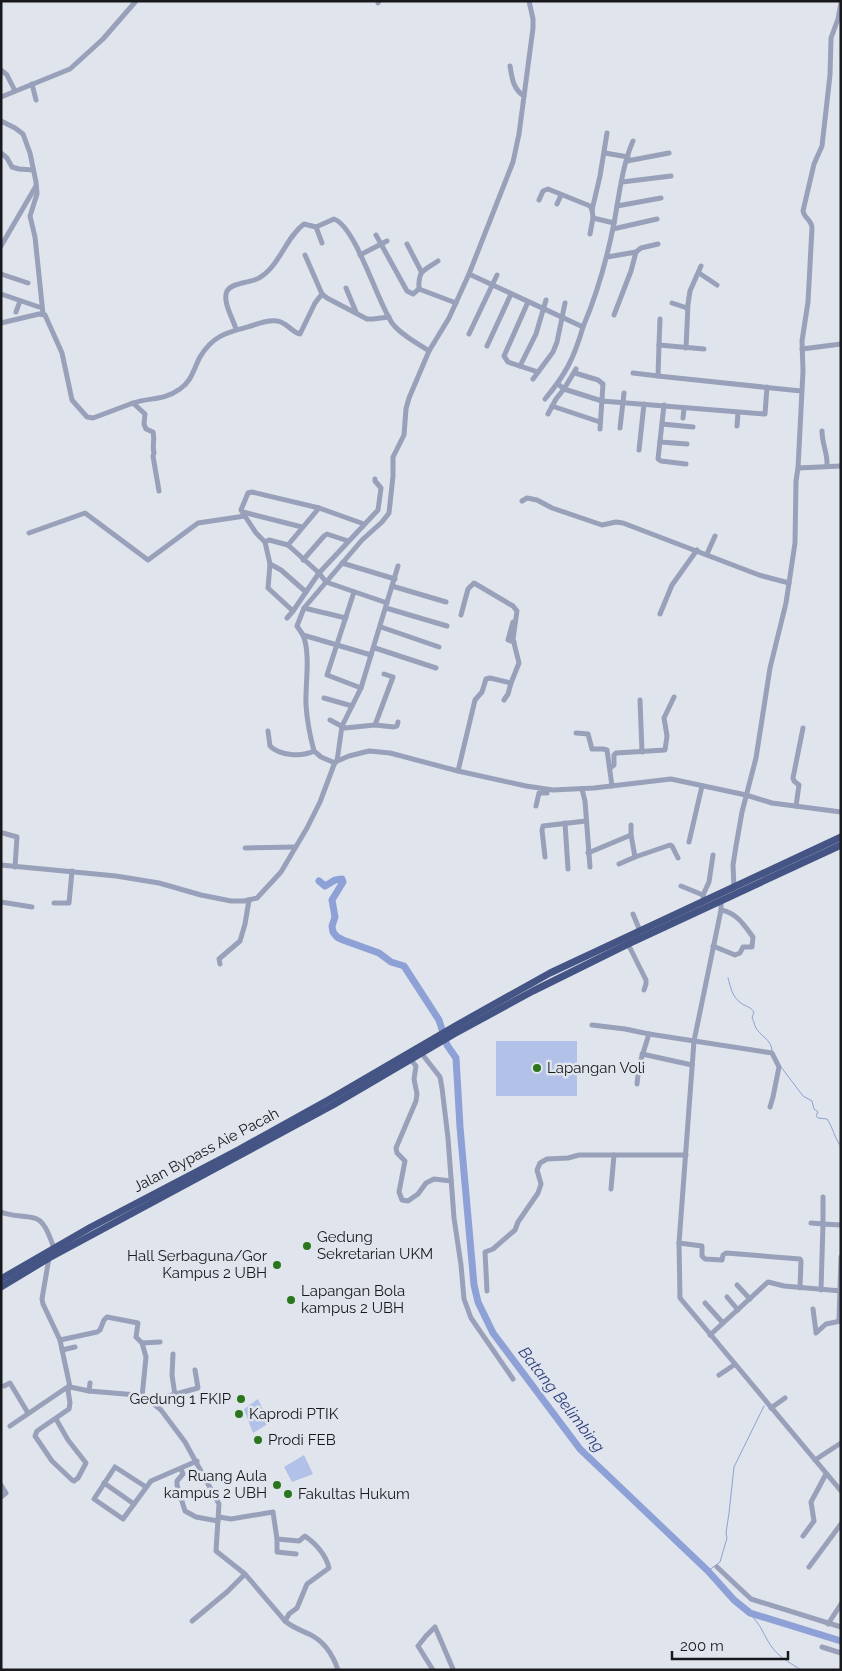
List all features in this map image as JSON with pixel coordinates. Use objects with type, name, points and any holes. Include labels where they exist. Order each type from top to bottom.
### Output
[{"type":"highway","points":[[424,1050],[533,990],[628,944],[703,899],[734,888],[841,838]]},
{"type":"highway","points":[[1,1287],[13,1276],[49,1258],[89,1233],[241,1156],[411,1060],[456,1025],[550,973],[640,931],[649,930],[721,901],[841,845]]},
{"type":"highway","name":"Jalan Bypass Aie Pacah","points":[[1,1279],[13,1276],[54,1248],[89,1233],[424,1050]]},
{"type":"street","points":[[1,97],[61,74],[77,64],[136,1]]},
{"type":"street","points":[[287,618],[306,592],[322,577],[342,563],[389,513],[393,457],[404,434],[409,398],[429,351],[456,303],[469,274],[513,162],[518,142],[533,25],[529,1]]},
{"type":"street","points":[[734,888],[733,865],[746,795],[756,758],[770,668],[785,608],[795,543],[796,481],[803,371],[802,349],[809,286],[812,228],[811,221],[803,211],[814,164],[822,146],[830,75],[831,38],[838,19],[841,3]]},
{"type":"street","points":[[510,66],[514,85],[524,96]]},
{"type":"street","points":[[1,70],[7,75],[15,91]]},
{"type":"street","points":[[32,84],[36,100]]},
{"type":"street","points":[[1,121],[22,134],[30,153],[36,185],[36,194],[30,216],[35,237],[43,314],[48,320],[59,347],[72,400],[77,408],[87,417],[93,418],[133,402],[162,398],[181,389],[189,382],[207,346],[217,337],[236,329],[276,321],[282,322],[300,334],[315,303],[322,294]]},
{"type":"street","points":[[590,234],[593,218],[592,210],[605,154],[607,133]]},
{"type":"street","points":[[545,399],[558,384],[576,351],[607,257],[627,159],[633,141]]},
{"type":"street","points":[[1,153],[5,155],[12,167],[33,170]]},
{"type":"street","points":[[605,154],[627,159],[669,153]]},
{"type":"street","points":[[622,182],[671,176]]},
{"type":"street","points":[[1,246],[36,185]]},
{"type":"street","points":[[539,200],[547,189],[590,206],[592,210]]},
{"type":"street","points":[[556,204],[561,195]]},
{"type":"street","points":[[617,206],[662,198]]},
{"type":"street","points":[[593,218],[614,226],[657,219]]},
{"type":"street","points":[[236,329],[226,300],[228,290],[231,287],[254,280],[267,272],[293,234],[304,224],[316,227],[328,220],[336,219],[343,225],[360,255],[388,316],[402,333],[429,351]]},
{"type":"street","points":[[316,227],[322,243]]},
{"type":"street","points":[[376,235],[404,289],[413,294],[419,289]]},
{"type":"street","points":[[360,255],[387,240]]},
{"type":"street","points":[[407,244],[422,270]]},
{"type":"street","points":[[607,257],[636,252],[641,248],[658,244]]},
{"type":"street","points":[[614,315],[636,252]]},
{"type":"street","points":[[305,255],[322,294],[327,298],[370,320],[388,316]]},
{"type":"street","points":[[419,289],[419,278],[422,270],[438,261]]},
{"type":"street","points":[[686,348],[687,308],[690,291],[701,266]]},
{"type":"street","points":[[698,273],[717,285]]},
{"type":"street","points":[[1,274],[28,283]]},
{"type":"street","points":[[469,274],[583,327]]},
{"type":"street","points":[[469,334],[496,275]]},
{"type":"street","points":[[346,288],[356,312]]},
{"type":"street","points":[[419,289],[456,303]]},
{"type":"street","points":[[487,346],[511,294]]},
{"type":"street","points":[[2,296],[38,307]]},
{"type":"street","points":[[520,366],[536,334],[546,300]]},
{"type":"street","points":[[16,312],[20,301]]},
{"type":"street","points":[[528,302],[504,356],[508,362],[538,372]]},
{"type":"street","points":[[533,379],[553,352],[565,303]]},
{"type":"street","points":[[672,303],[687,308]]},
{"type":"street","points":[[1,323],[43,314]]},
{"type":"street","points":[[658,376],[660,319]]},
{"type":"street","points":[[802,349],[841,344]]},
{"type":"street","points":[[659,345],[704,349]]},
{"type":"street","points":[[548,414],[575,371],[601,382],[604,386],[600,429]]},
{"type":"street","points":[[633,373],[802,391]]},
{"type":"street","points":[[558,384],[564,389],[602,402],[764,414],[767,387]]},
{"type":"street","points":[[620,428],[624,393]]},
{"type":"street","points":[[133,402],[145,414],[144,424],[146,429],[153,432],[153,456],[159,491]]},
{"type":"street","points":[[639,450],[644,404]]},
{"type":"street","points":[[552,406],[600,422]]},
{"type":"street","points":[[664,406],[659,460],[686,464]]},
{"type":"street","points":[[683,418],[684,408]]},
{"type":"street","points":[[737,426],[738,413]]},
{"type":"street","points":[[662,424],[693,427]]},
{"type":"street","points":[[822,431],[827,466]]},
{"type":"street","points":[[660,442],[687,444]]},
{"type":"street","points":[[798,468],[841,466]]},
{"type":"street","points":[[375,479],[374,481],[381,488],[378,510],[348,541],[322,577],[304,608],[297,626],[305,642],[307,717],[314,751],[321,757],[336,762],[360,753],[376,751],[390,753],[458,771],[546,790],[582,789],[666,779],[746,795],[772,803],[841,812]]},
{"type":"street","points":[[293,610],[268,588],[270,564],[265,542],[256,533],[241,510],[248,493],[252,492],[320,508],[364,524]]},
{"type":"street","points":[[522,501],[527,498],[537,500],[552,508],[602,524],[623,523],[765,577],[789,583]]},
{"type":"street","points":[[288,544],[320,508]]},
{"type":"street","points":[[28,533],[86,513],[148,560],[198,523],[244,514],[302,527]]},
{"type":"street","points":[[304,560],[327,534],[348,541]]},
{"type":"street","points":[[707,554],[715,536]]},
{"type":"street","points":[[265,542],[269,540],[288,544],[322,577],[354,592],[446,626]]},
{"type":"street","points":[[660,614],[672,585],[697,550]]},
{"type":"street","points":[[342,563],[395,579]]},
{"type":"street","points":[[270,564],[281,570],[306,592]]},
{"type":"street","points":[[1,865],[72,871],[148,881],[231,901],[257,898],[274,881],[307,828],[336,762],[342,726],[361,688],[398,566]]},
{"type":"street","points":[[461,615],[468,589],[472,584],[476,584],[501,598],[517,611],[514,642],[519,663],[504,700]]},
{"type":"street","points":[[392,586],[446,602]]},
{"type":"street","points":[[354,592],[328,676],[361,688]]},
{"type":"street","points":[[499,607],[501,598]]},
{"type":"street","points":[[304,608],[346,618]]},
{"type":"street","points":[[513,622],[508,640],[514,642]]},
{"type":"street","points":[[380,627],[439,647]]},
{"type":"street","points":[[303,636],[372,655]]},
{"type":"street","points":[[374,648],[436,668]]},
{"type":"street","points":[[375,725],[396,678],[384,674]]},
{"type":"street","points":[[458,771],[475,700],[482,692],[486,679],[490,678],[511,683]]},
{"type":"street","points":[[610,768],[614,765],[614,755],[616,754],[665,750],[667,736],[664,718],[674,697]]},
{"type":"street","points":[[324,698],[352,706]]},
{"type":"street","points":[[640,700],[642,752]]},
{"type":"street","points":[[330,720],[348,728],[375,725],[394,727],[397,726],[398,722]]},
{"type":"street","points":[[796,806],[799,785],[794,782],[793,775],[803,728]]},
{"type":"street","points":[[268,731],[270,746],[276,751],[304,754],[314,751]]},
{"type":"street","points":[[576,733],[588,734],[592,750],[607,750],[612,786]]},
{"type":"street","points":[[330,775],[338,776]]},
{"type":"street","points":[[689,842],[702,786]]},
{"type":"street","points":[[582,789],[585,801],[590,867]]},
{"type":"street","points":[[536,806],[539,793],[547,793],[546,790]]},
{"type":"street","points":[[545,857],[542,828],[545,826],[586,821]]},
{"type":"street","points":[[565,823],[568,869]]},
{"type":"street","points":[[630,825],[636,857]]},
{"type":"street","points":[[3,833],[17,837],[15,867]]},
{"type":"street","points":[[588,853],[631,835]]},
{"type":"street","points":[[619,864],[670,845],[678,858]]},
{"type":"street","points":[[245,848],[295,848]]},
{"type":"street","points":[[681,886],[703,899],[709,882],[713,855]]},
{"type":"street","points":[[54,903],[69,903],[72,871]]},
{"type":"street","points":[[220,964],[219,959],[240,942],[249,900]]},
{"type":"street","points":[[721,901],[721,910],[694,1041],[679,1243],[680,1298],[841,1491]]},
{"type":"street","points":[[1,902],[32,907]]},
{"type":"street","points":[[714,946],[735,955],[740,953],[743,947],[752,947],[753,945],[753,937],[744,925],[730,912],[721,910]]},
{"type":"street","points":[[633,914],[640,931]]},
{"type":"street","points":[[628,944],[646,980],[644,990]]},
{"type":"street","points":[[592,1025],[772,1052],[778,1067],[770,1107]]},
{"type":"street","points":[[637,1084],[642,1054],[649,1034]]},
{"type":"street","points":[[424,1050],[440,1078],[442,1088],[454,1218],[464,1299],[471,1318],[513,1379]]},
{"type":"street","points":[[642,1054],[692,1065]]},
{"type":"street","points":[[411,1060],[416,1066],[414,1079],[417,1098],[396,1148],[397,1153],[405,1161],[399,1192],[400,1197],[402,1200],[408,1201],[418,1194],[426,1183],[434,1179],[451,1181]]},
{"type":"street","points":[[487,1291],[485,1252],[493,1250],[516,1230],[518,1222],[538,1193],[541,1184],[537,1170],[540,1163],[544,1160],[579,1155],[686,1156]]},
{"type":"street","points":[[611,1189],[614,1155]]},
{"type":"street","points":[[821,1290],[823,1197]]},
{"type":"street","points":[[1,1212],[39,1220],[54,1248]]},
{"type":"street","points":[[811,1223],[841,1225]]},
{"type":"street","points":[[679,1243],[701,1245],[703,1247],[703,1258],[705,1259],[722,1260],[726,1252],[800,1259],[800,1288]]},
{"type":"street","points":[[812,1309],[816,1333],[825,1325],[840,1321],[841,1257]]},
{"type":"street","points":[[49,1258],[43,1304],[60,1340],[69,1386],[70,1403],[68,1409],[37,1431],[35,1436],[52,1461],[74,1480],[78,1478],[86,1463],[68,1440],[56,1419]]},
{"type":"street","points":[[710,1335],[768,1282],[800,1288],[841,1291]]},
{"type":"street","points":[[737,1285],[750,1299]]},
{"type":"street","points":[[726,1297],[738,1310]]},
{"type":"street","points":[[705,1303],[723,1324]]},
{"type":"street","points":[[60,1340],[99,1331],[105,1319],[109,1317],[138,1323],[136,1337],[142,1342],[146,1357],[142,1397]]},
{"type":"street","points":[[814,1320],[825,1325]]},
{"type":"street","points":[[142,1342],[160,1342]]},
{"type":"street","points":[[62,1350],[75,1347]]},
{"type":"street","points":[[173,1354],[172,1375],[175,1395]]},
{"type":"street","points":[[719,1375],[734,1365]]},
{"type":"street","points":[[150,1401],[198,1388],[195,1370]]},
{"type":"street","points":[[4,1386],[10,1383],[28,1413]]},
{"type":"street","points":[[89,1391],[90,1383]]},
{"type":"street","points":[[10,1426],[69,1386],[89,1391],[126,1394],[142,1397],[150,1401],[166,1416],[197,1461],[219,1504],[216,1551],[245,1574],[285,1621],[316,1638],[324,1645],[333,1658],[338,1670]]},
{"type":"street","points":[[771,1408],[785,1398]]},
{"type":"street","points":[[815,1460],[841,1443]]},
{"type":"street","points":[[146,1487],[115,1467],[94,1500],[122,1519],[151,1481],[197,1461]]},
{"type":"street","points":[[181,1469],[183,1474],[177,1481],[177,1485],[185,1511],[196,1517],[219,1519],[273,1512],[277,1552],[296,1554]]},
{"type":"street","points":[[803,1536],[814,1521],[811,1502],[826,1474]]},
{"type":"street","points":[[104,1483],[134,1504]]},
{"type":"street","points":[[1,1484],[6,1493],[1,1496]]},
{"type":"street","points":[[809,1567],[841,1524]]},
{"type":"street","points":[[277,1539],[299,1541],[303,1536],[306,1536],[319,1549],[329,1567],[307,1584],[297,1608],[289,1614],[285,1621]]},
{"type":"street","points":[[717,1567],[751,1600],[841,1627]]},
{"type":"street","points":[[192,1621],[245,1574]]},
{"type":"street","points":[[828,1624],[841,1604]]},
{"type":"street","points":[[433,1670],[418,1648],[419,1644],[436,1627],[453,1669]]},
{"type":"street","points":[[822,1647],[841,1653]]},
{"type":"shaded area","name":"Lapangan Voli","points":[[496,1041],[577,1041],[577,1096],[496,1096]]},
{"type":"shaded area","points":[[258,1399],[269,1423],[253,1433],[244,1409]]},
{"type":"shaded area","points":[[304,1455],[313,1474],[292,1482],[284,1467]]},
{"type":"waterway","name":"Batang Belimbing","points":[[319,881],[325,886],[335,880],[342,879],[343,882],[332,900],[335,917],[332,926],[333,932],[343,940],[379,953],[391,962],[404,966],[439,1020],[447,1045],[456,1058],[474,1285],[478,1302],[493,1333],[580,1449],[708,1571],[734,1600],[750,1613],[841,1641]]},
{"type":"waterway","points":[[728,978],[732,992],[738,1001],[754,1012],[752,1018],[755,1026],[768,1040],[772,1051]]},
{"type":"waterway","points":[[781,1067],[803,1096],[812,1101],[814,1109],[818,1112],[816,1116],[827,1119],[841,1146]]},
{"type":"waterway","points":[[708,1571],[720,1562],[727,1538],[734,1467],[764,1406]]},
{"type":"waterway","name":"Batang Belimbing","points":[[750,1613],[774,1650],[782,1658],[801,1670]]},
{"type":"place","name":"Lapangan Voli","points":[[537,1068]]},
{"type":"place","name":"Gedung Sekretarian UKM","points":[[307,1246]]},
{"type":"place","name":"Hall Serbaguna/Gor Kampus 2 UBH","points":[[277,1265]]},
{"type":"place","name":"Lapangan Bola kampus 2 UBH","points":[[291,1300]]},
{"type":"place","name":"Gedung 1 FKIP","points":[[241,1399]]},
{"type":"place","name":"Kaprodi PTIK","points":[[239,1414]]},
{"type":"place","name":"Prodi FEB","points":[[258,1440]]},
{"type":"place","name":"Ruang Aula kampus 2 UBH","points":[[277,1485]]},
{"type":"place","name":"Fakultas Hukum","points":[[288,1494]]}]
